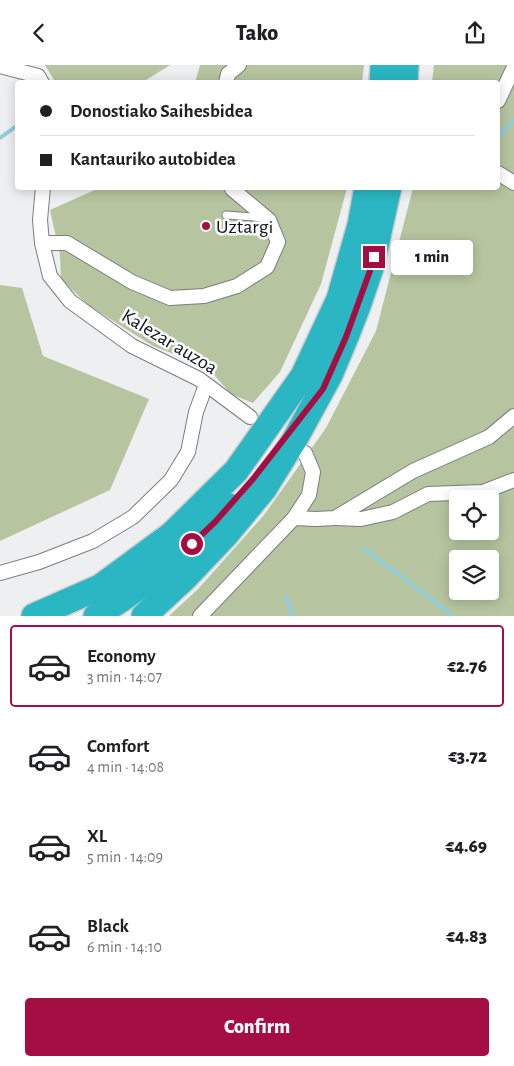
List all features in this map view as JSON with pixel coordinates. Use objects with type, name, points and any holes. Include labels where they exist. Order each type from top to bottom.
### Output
[{"type":"highway","points":[[382,80],[383,65]]},
{"type":"highway","points":[[405,80],[406,65]]},
{"type":"highway","points":[[49,616],[100,587],[172,534],[236,471],[303,376],[339,299],[360,225],[367,190]]},
{"type":"highway","points":[[144,616],[186,577],[225,536],[264,489],[295,439],[323,389],[346,337],[371,268],[388,190]]},
{"type":"highway","points":[[96,616],[149,581],[215,522],[253,479],[323,389]]},
{"type":"highway","points":[[34,616],[100,587]]},
{"type":"street","points":[[227,80],[228,74],[239,65]]},
{"type":"street","points":[[0,66],[38,76],[40,80]]},
{"type":"street","points":[[500,97],[514,67]]},
{"type":"street","points":[[500,174],[514,183]]},
{"type":"street","name":"Kalezar auzoa","points":[[43,190],[40,220],[42,243],[50,276],[70,301],[132,346],[199,379],[250,417]]},
{"type":"street","points":[[42,243],[67,243],[132,282],[170,298],[204,296],[237,286],[267,267],[278,242],[269,220],[233,190]]},
{"type":"street","points":[[0,573],[39,562],[93,541],[133,517],[171,480],[188,452],[196,412],[206,385]]},
{"type":"street","points":[[335,518],[413,471],[489,437],[514,415]]},
{"type":"street","points":[[200,616],[294,518],[308,495],[313,472],[305,453]]},
{"type":"street","points":[[294,518],[361,519],[393,512],[428,494],[483,492],[514,480]]},
{"type":"lane","points":[[226,215],[269,220]]},
{"type":"green space","points":[[45,65],[170,65],[146,80],[54,80]]},
{"type":"green space","points":[[200,65],[364,65],[362,80],[196,80]]},
{"type":"green space","points":[[434,65],[514,65],[514,616],[169,616],[199,588],[264,515],[326,428],[376,331],[412,190],[500,190],[500,80],[432,80]]},
{"type":"green space","points":[[95,190],[346,190],[321,284],[280,372],[253,403],[231,394],[207,367],[153,346],[88,305],[61,279],[60,255],[50,210]]},
{"type":"green space","points":[[0,285],[22,288],[43,356],[149,399],[110,490],[0,541]]},
{"type":"waterway","points":[[500,135],[514,120]]},
{"type":"waterway","points":[[0,138],[15,127]]},
{"type":"waterway","points":[[363,548],[452,616]]},
{"type":"waterway","points":[[286,597],[293,616]]},
{"type":"place","name":"Uztargi","points":[[206,226]]},
{"type":"route","points":[[192,544],[215,522],[253,479],[323,389],[346,337],[374,257]]}]
